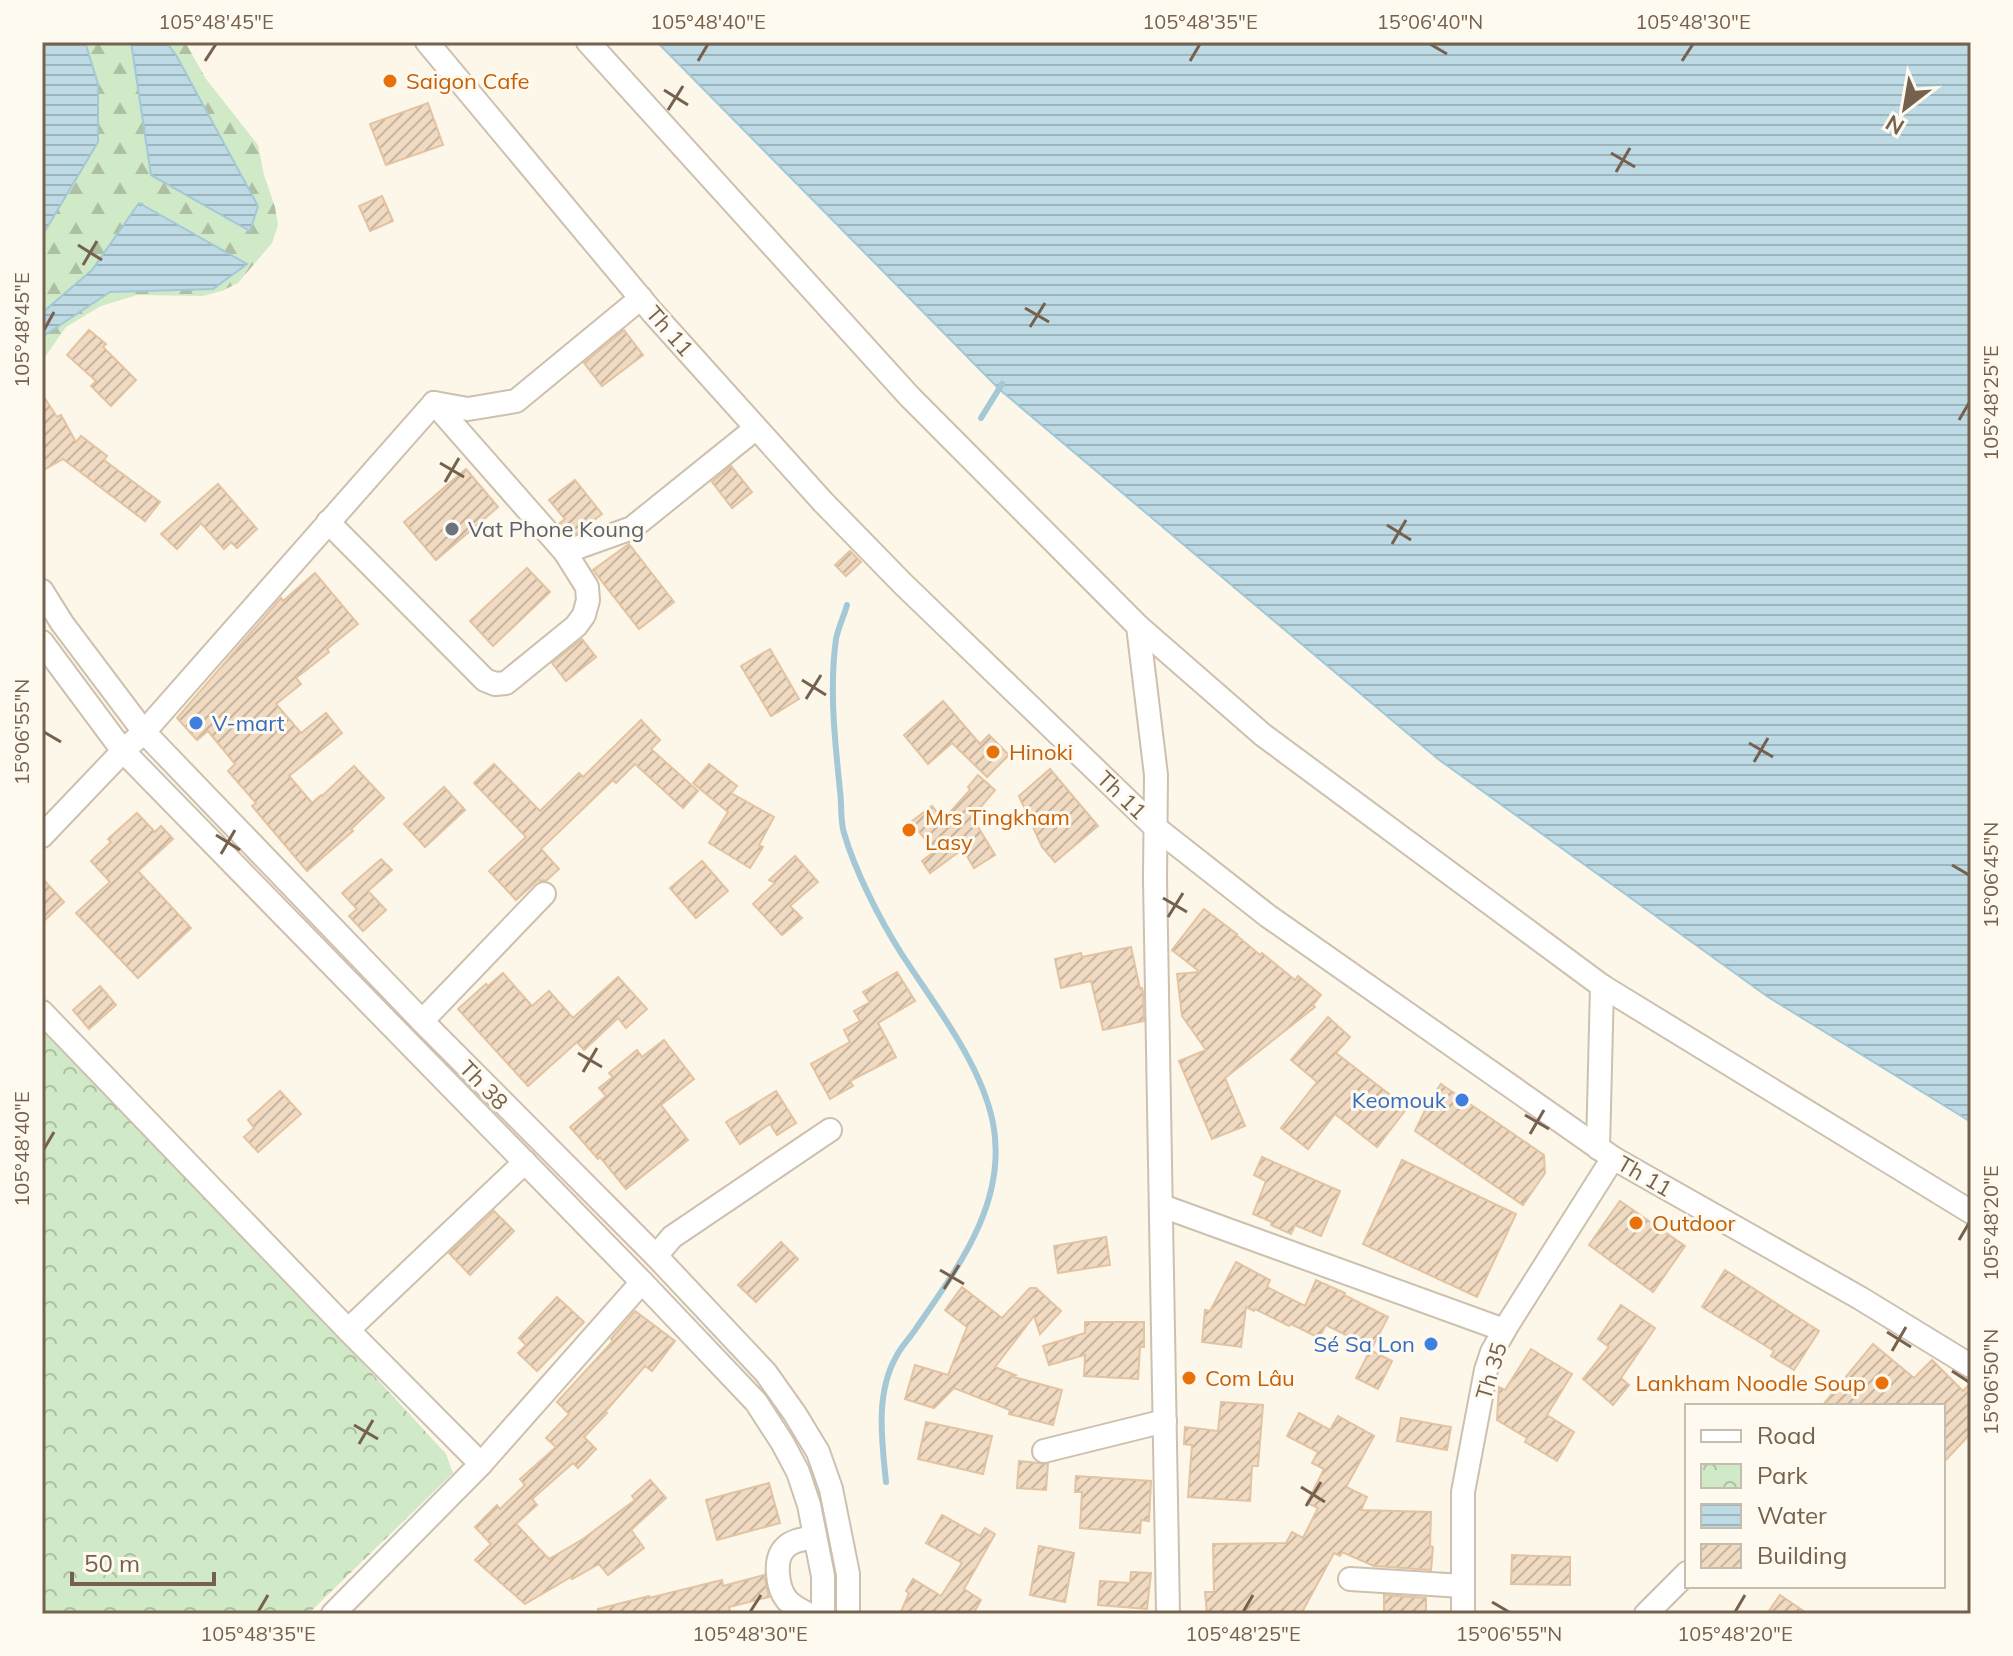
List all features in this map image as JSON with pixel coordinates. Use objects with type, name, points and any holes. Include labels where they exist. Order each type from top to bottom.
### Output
[{"type":"street","name":"Th 11","points":[[427,42],[755,429],[903,584],[1156,828],[1268,916],[1605,1153],[1860,1298],[1971,1366]]},
{"type":"street","points":[[588,42],[909,396],[1138,626],[1263,735],[1602,986],[1971,1212]]},
{"type":"street","points":[[434,403],[468,409],[516,401],[641,298]]},
{"type":"street","points":[[46,824],[144,732],[434,403]]},
{"type":"street","points":[[328,522],[485,680],[495,684],[506,683],[576,626],[584,615],[587,587],[565,552],[434,403]]},
{"type":"street","points":[[565,552],[632,528],[755,429]]},
{"type":"street","name":"Th 38","points":[[42,591],[62,623],[144,732],[529,1131],[656,1256],[766,1373],[818,1452],[831,1489],[848,1574],[848,1614]]},
{"type":"street","points":[[1138,626],[1156,775],[1155,879],[1168,1614]]},
{"type":"street","name":"Th 38","points":[[42,642],[123,751],[756,1402],[798,1472],[809,1505],[823,1576],[823,1614]]},
{"type":"street","points":[[422,1021],[544,894]]},
{"type":"street","points":[[1602,986],[1605,1153]]},
{"type":"street","points":[[42,1012],[481,1464]]},
{"type":"street","points":[[656,1256],[672,1237],[830,1130]]},
{"type":"street","name":"Th 35","points":[[1463,1614],[1463,1492],[1486,1370],[1504,1330],[1605,1153]]},
{"type":"street","points":[[348,1330],[525,1162]]},
{"type":"street","points":[[1162,1206],[1504,1330]]},
{"type":"street","points":[[333,1614],[481,1464],[642,1282]]},
{"type":"street","points":[[1044,1451],[1165,1421]]},
{"type":"street","points":[[808,1614],[786,1599],[779,1580],[778,1563],[788,1543],[815,1537]]},
{"type":"street","points":[[1646,1614],[1685,1575]]},
{"type":"street","points":[[1350,1579],[1463,1586]]},
{"type":"green space","points":[[85,42],[131,42],[151,175],[258,206],[166,42],[185,42],[206,79],[258,145],[278,225],[272,243],[238,283],[203,296],[137,295],[101,306],[66,327],[42,361],[42,337],[110,292],[213,289],[139,203],[92,270],[42,313],[42,236],[98,142],[98,84]]},
{"type":"green space","points":[[42,1028],[345,1344],[446,1454],[453,1473],[308,1614],[42,1614]]},
{"type":"water","points":[[42,42],[85,42],[98,84],[98,142],[42,236]]},
{"type":"water","points":[[131,42],[166,42],[176,55],[258,206],[250,231],[151,175]]},
{"type":"water","points":[[657,42],[1971,42],[1971,1122],[1768,997],[1438,759],[999,389]]},
{"type":"water","points":[[139,203],[247,264],[213,289],[110,292],[42,337],[42,313],[92,270]]},
{"type":"building","points":[[428,103],[443,145],[386,165],[370,124]]},
{"type":"building","points":[[382,196],[393,221],[370,231],[359,206]]},
{"type":"building","points":[[89,330],[106,344],[103,347],[136,380],[111,406],[91,386],[96,381],[67,355]]},
{"type":"building","points":[[624,330],[643,355],[602,386],[584,363]]},
{"type":"building","points":[[42,394],[57,417],[61,415],[76,442],[81,436],[107,456],[104,460],[160,502],[145,521],[63,459],[42,471]]},
{"type":"building","points":[[731,466],[752,492],[732,508],[712,482]]},
{"type":"building","points":[[466,469],[498,507],[436,560],[404,522]]},
{"type":"building","points":[[575,480],[602,514],[569,536],[559,524],[565,519],[549,500]]},
{"type":"building","points":[[218,484],[257,529],[237,548],[231,542],[224,549],[201,523],[177,549],[161,534]]},
{"type":"building","points":[[629,544],[674,602],[639,629],[593,570]]},
{"type":"building","points":[[850,551],[861,562],[846,576],[835,565]]},
{"type":"building","points":[[527,568],[550,592],[493,646],[470,621]]},
{"type":"building","points":[[315,573],[358,624],[296,678],[301,684],[276,704],[301,733],[326,713],[342,733],[289,776],[312,803],[354,766],[384,798],[351,829],[353,831],[307,871],[252,806],[256,803],[228,771],[235,764],[208,731],[197,740],[177,718],[281,598],[283,601]]},
{"type":"building","points":[[582,639],[596,657],[566,681],[552,663]]},
{"type":"building","points":[[770,649],[799,699],[771,716],[741,666]]},
{"type":"building","points":[[943,701],[980,744],[989,735],[1009,755],[987,777],[952,743],[928,764],[904,735]]},
{"type":"building","points":[[641,720],[660,740],[651,749],[698,791],[683,808],[635,764],[616,783],[613,780],[541,849],[559,869],[547,880],[539,879],[516,900],[489,871],[526,837],[474,783],[494,764],[540,811],[579,773],[583,777]]},
{"type":"building","points":[[709,764],[737,786],[731,793],[774,817],[759,845],[763,847],[750,868],[709,843],[728,812],[693,783]]},
{"type":"building","points":[[1050,769],[1098,826],[1055,862],[1042,847],[1019,796]]},
{"type":"building","points":[[978,775],[995,790],[972,817],[995,855],[974,868],[963,849],[930,873],[922,861],[935,851],[911,822],[932,806],[943,820],[970,790],[968,787]]},
{"type":"building","points":[[444,787],[465,810],[425,847],[404,824]]},
{"type":"building","points":[[137,813],[155,832],[161,826],[173,839],[138,871],[191,928],[138,978],[76,913],[110,882],[91,861],[111,842],[108,839]]},
{"type":"building","points":[[795,856],[818,882],[790,906],[802,918],[782,935],[753,904],[775,883],[769,880]]},
{"type":"building","points":[[381,859],[392,870],[368,891],[386,910],[363,931],[349,916],[357,909],[342,893]]},
{"type":"building","points":[[702,861],[728,891],[696,918],[670,888]]},
{"type":"building","points":[[42,878],[64,902],[42,923]]},
{"type":"building","points":[[1204,909],[1260,955],[1262,953],[1295,980],[1298,976],[1321,995],[1313,1005],[1315,1007],[1225,1078],[1245,1126],[1212,1139],[1179,1061],[1206,1050],[1182,1016],[1177,974],[1200,972],[1172,950]]},
{"type":"building","points":[[1131,947],[1143,992],[1144,1021],[1103,1030],[1091,981],[1061,988],[1055,959]]},
{"type":"building","points":[[897,972],[915,1001],[878,1023],[896,1057],[850,1081],[853,1086],[830,1099],[811,1064],[850,1042],[844,1030],[860,1021],[854,1011],[870,1002],[863,992]]},
{"type":"building","points":[[503,973],[532,1006],[549,991],[573,1018],[618,977],[647,1009],[626,1028],[618,1018],[584,1050],[577,1042],[528,1086],[458,1009]]},
{"type":"building","points":[[100,986],[116,1005],[89,1029],[73,1010]]},
{"type":"building","points":[[1328,1017],[1350,1037],[1336,1053],[1407,1108],[1377,1147],[1335,1114],[1308,1149],[1281,1128],[1317,1082],[1291,1060]]},
{"type":"building","points":[[664,1040],[694,1079],[661,1105],[688,1140],[626,1189],[570,1127],[606,1096],[599,1088],[613,1077],[609,1073],[637,1050],[642,1057]]},
{"type":"building","points":[[1441,1084],[1544,1155],[1545,1173],[1523,1205],[1415,1131]]},
{"type":"building","points":[[280,1091],[301,1114],[258,1152],[244,1137],[254,1128],[248,1120]]},
{"type":"building","points":[[776,1091],[796,1123],[777,1135],[770,1124],[740,1144],[726,1122]]},
{"type":"building","points":[[1262,1157],[1340,1191],[1321,1236],[1295,1225],[1291,1234],[1253,1214],[1266,1181],[1254,1175]]},
{"type":"building","points":[[1402,1160],[1516,1214],[1477,1297],[1363,1244]]},
{"type":"building","points":[[1620,1201],[1685,1246],[1653,1292],[1589,1245]]},
{"type":"building","points":[[494,1211],[514,1231],[470,1275],[449,1253]]},
{"type":"building","points":[[1106,1237],[1110,1265],[1058,1273],[1054,1246]]},
{"type":"building","points":[[781,1242],[798,1259],[756,1302],[738,1285]]},
{"type":"building","points":[[1236,1262],[1270,1280],[1267,1287],[1305,1306],[1316,1280],[1388,1317],[1372,1348],[1326,1325],[1319,1338],[1246,1307],[1241,1347],[1202,1342],[1205,1310],[1210,1311]]},
{"type":"building","points":[[1725,1270],[1819,1331],[1794,1370],[1771,1356],[1774,1351],[1702,1307]]},
{"type":"building","points":[[962,1287],[1002,1318],[1030,1288],[1036,1288],[1061,1311],[1040,1334],[1034,1316],[995,1367],[1015,1375],[1010,1376],[1062,1390],[1053,1425],[1009,1414],[1010,1410],[954,1388],[934,1408],[905,1399],[915,1365],[948,1375],[967,1327],[945,1310]]},
{"type":"building","points":[[557,1297],[584,1322],[537,1371],[518,1353],[526,1345],[519,1338]]},
{"type":"building","points":[[1621,1305],[1655,1328],[1621,1378],[1629,1385],[1613,1405],[1583,1379],[1609,1347],[1598,1339]]},
{"type":"building","points":[[635,1311],[675,1341],[652,1371],[645,1366],[584,1437],[596,1449],[578,1468],[573,1463],[532,1499],[537,1505],[516,1524],[549,1559],[583,1539],[635,1500],[632,1496],[650,1480],[666,1498],[631,1530],[644,1548],[608,1575],[599,1564],[525,1604],[475,1560],[491,1544],[475,1527],[497,1505],[500,1509],[525,1485],[520,1479],[556,1447],[546,1438],[569,1414],[557,1402],[613,1341],[611,1339]]},
{"type":"building","points":[[1085,1322],[1144,1322],[1144,1347],[1140,1347],[1138,1379],[1084,1376],[1085,1355],[1049,1365],[1043,1346],[1085,1333]]},
{"type":"building","points":[[1873,1344],[1914,1378],[1932,1360],[1963,1391],[1971,1383],[1971,1433],[1945,1461],[1945,1404],[1824,1404]]},
{"type":"building","points":[[1531,1349],[1572,1374],[1547,1415],[1574,1432],[1557,1461],[1497,1420],[1499,1387],[1505,1390]]},
{"type":"building","points":[[1370,1350],[1392,1361],[1378,1389],[1356,1378]]},
{"type":"building","points":[[1221,1402],[1263,1405],[1258,1466],[1252,1466],[1250,1501],[1188,1497],[1192,1445],[1184,1444],[1185,1427],[1218,1431]]},
{"type":"building","points":[[1299,1413],[1330,1430],[1338,1416],[1374,1436],[1346,1487],[1367,1497],[1361,1510],[1431,1512],[1431,1570],[1374,1566],[1342,1552],[1340,1556],[1334,1553],[1301,1614],[1207,1614],[1205,1592],[1214,1592],[1213,1544],[1286,1543],[1292,1532],[1303,1538],[1318,1508],[1307,1503],[1324,1469],[1312,1463],[1318,1452],[1287,1436]]},
{"type":"building","points":[[1401,1418],[1451,1427],[1447,1450],[1397,1441]]},
{"type":"building","points":[[926,1422],[992,1436],[983,1474],[918,1459]]},
{"type":"building","points":[[1019,1461],[1048,1464],[1046,1490],[1017,1488]]},
{"type":"building","points":[[1076,1476],[1151,1481],[1149,1521],[1141,1520],[1140,1533],[1080,1528],[1082,1492],[1075,1492]]},
{"type":"building","points":[[769,1483],[780,1523],[717,1540],[706,1500]]},
{"type":"building","points":[[942,1515],[980,1536],[985,1528],[995,1534],[964,1589],[981,1600],[973,1614],[900,1614],[913,1579],[941,1596],[962,1563],[926,1543]]},
{"type":"building","points":[[1039,1546],[1074,1553],[1065,1602],[1030,1595]]},
{"type":"building","points":[[1512,1555],[1570,1557],[1570,1585],[1511,1584]]},
{"type":"building","points":[[1131,1572],[1151,1573],[1147,1609],[1098,1605],[1100,1581],[1130,1583]]},
{"type":"building","points":[[764,1575],[769,1597],[729,1607],[730,1611],[716,1614],[599,1614],[598,1609],[649,1596],[722,1580],[723,1586]]},
{"type":"building","points":[[1384,1595],[1426,1598],[1426,1614],[1384,1614]]},
{"type":"building","points":[[1780,1595],[1808,1614],[1767,1614]]},
{"type":"waterway","points":[[981,418],[1002,384]]},
{"type":"waterway","points":[[847,605],[836,639],[833,677],[844,833],[861,879],[885,926],[955,1035],[978,1078],[993,1123],[996,1152],[987,1206],[976,1231],[949,1280],[889,1371],[882,1418],[886,1482]]},
{"type":"place","name":"Saigon Cafe","points":[[390,81]]},
{"type":"place","name":"Vat Phone Koung","points":[[452,529]]},
{"type":"place","name":"V-mart","points":[[196,723]]},
{"type":"place","name":"Hinoki","points":[[993,752]]},
{"type":"place","name":"Mrs Tingkham Lasy","points":[[909,830]]},
{"type":"place","name":"Keomouk","points":[[1462,1100]]},
{"type":"place","name":"Outdoor","points":[[1636,1223]]},
{"type":"place","name":"Sé Sa Lon","points":[[1431,1344]]},
{"type":"place","name":"Com Lâu","points":[[1189,1378]]},
{"type":"place","name":"Lankham Noodle Soup","points":[[1882,1383]]}]
